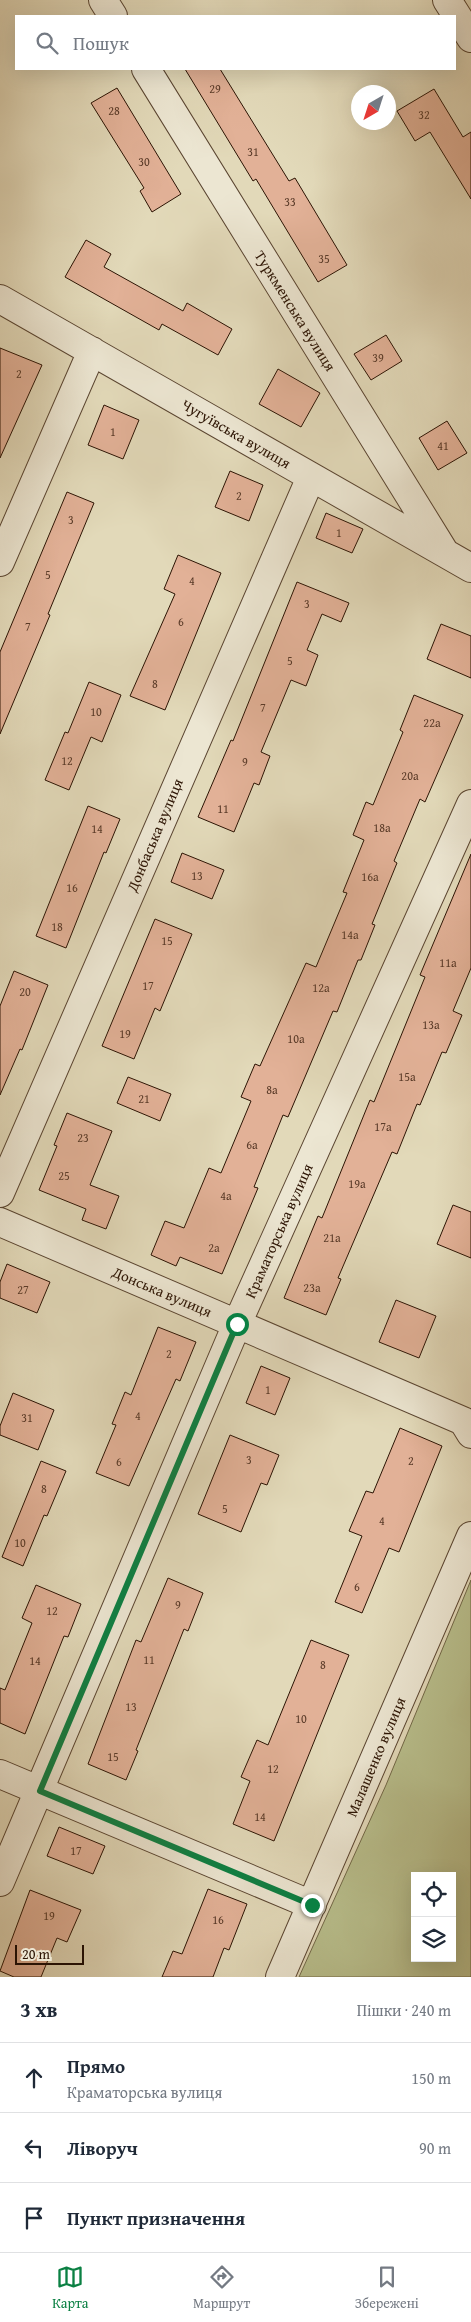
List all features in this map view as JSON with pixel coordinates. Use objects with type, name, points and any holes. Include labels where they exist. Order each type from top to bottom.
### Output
[{"type":"street","points":[[103,0],[112,15]]},
{"type":"street","points":[[447,0],[471,38]]},
{"type":"street","name":"Туркменська вулиця","points":[[147,70],[445,553]]},
{"type":"street","name":"Чугуївська вулиця","points":[[0,299],[471,568]]},
{"type":"street","points":[[0,562],[92,351]]},
{"type":"street","name":"Донбаська вулиця","points":[[0,1193],[311,477]]},
{"type":"street","name":"Краматорська вулиця","points":[[0,1882],[237,1324],[471,804]]},
{"type":"street","name":"Донська вулиця","points":[[0,1222],[237,1324],[467,1428]]},
{"type":"street","name":"Малашенко вулиця","points":[[280,1977],[468,1549]]},
{"type":"street","points":[[0,1774],[312,1905]]},
{"type":"green space","points":[[471,1580],[471,1977],[299,1977],[386,1785]]},
{"type":"building","points":[[186,70],[221,70],[289,181],[295,178],[347,265],[318,282],[256,179],[253,181]]},
{"type":"building","points":[[117,88],[181,194],[152,212],[140,191],[144,188],[91,103]]},
{"type":"building","points":[[434,89],[463,137],[471,132],[471,199],[430,132],[415,141],[397,111]]},
{"type":"building","points":[[86,240],[111,254],[104,267],[183,311],[187,303],[232,329],[218,355],[162,324],[159,330],[65,277]]},
{"type":"building","points":[[386,335],[402,361],[371,380],[354,354]]},
{"type":"building","points":[[0,348],[42,365],[0,458]]},
{"type":"building","points":[[278,369],[320,393],[301,427],[259,404]]},
{"type":"building","points":[[104,405],[139,420],[123,459],[88,445]]},
{"type":"building","points":[[447,421],[467,453],[438,470],[419,438]]},
{"type":"building","points":[[230,471],[263,485],[249,521],[215,507]]},
{"type":"building","points":[[67,492],[94,503],[0,734],[0,652]]},
{"type":"building","points":[[326,513],[363,529],[352,553],[316,538]]},
{"type":"building","points":[[178,555],[221,573],[165,710],[130,696],[175,594],[164,589]]},
{"type":"building","points":[[297,582],[349,603],[341,622],[322,614],[307,650],[318,655],[306,686],[291,680],[261,752],[270,756],[259,785],[254,783],[234,832],[198,817],[231,740],[233,741]]},
{"type":"building","points":[[441,624],[471,636],[471,678],[427,659]]},
{"type":"building","points":[[89,682],[121,695],[102,742],[91,737],[69,790],[45,780],[65,732],[68,733]]},
{"type":"building","points":[[414,695],[463,715],[425,802],[420,799],[394,861],[397,863],[372,924],[375,925],[361,960],[358,960],[337,1012],[333,1011],[288,1117],[283,1115],[254,1187],[258,1188],[222,1274],[180,1257],[176,1266],[151,1255],[165,1221],[184,1228],[209,1168],[221,1173],[251,1101],[241,1097],[255,1064],[260,1066],[306,963],[316,967],[347,893],[343,892],[364,840],[353,835],[366,802],[373,805],[403,732],[400,730]]},
{"type":"building","points":[[88,806],[120,819],[106,853],[104,852],[66,948],[36,936]]},
{"type":"building","points":[[182,853],[224,870],[212,899],[171,882]]},
{"type":"building","points":[[471,854],[471,968],[453,1011],[462,1015],[446,1053],[442,1052],[420,1105],[417,1104],[397,1154],[392,1152],[338,1278],[341,1279],[326,1315],[284,1298],[318,1216],[322,1218],[370,1100],[374,1102],[425,977],[420,975]]},
{"type":"building","points":[[155,919],[192,934],[160,1011],[155,1008],[134,1059],[102,1046]]},
{"type":"building","points":[[14,971],[48,985],[22,1050],[20,1049],[0,1095],[0,1006]]},
{"type":"building","points":[[128,1077],[171,1094],[160,1121],[117,1103]]},
{"type":"building","points":[[67,1113],[112,1131],[90,1185],[119,1196],[106,1229],[82,1220],[86,1209],[39,1190],[57,1146],[54,1145]]},
{"type":"building","points":[[453,1205],[471,1212],[471,1258],[437,1244]]},
{"type":"building","points":[[7,1264],[50,1282],[37,1313],[0,1298],[0,1282]]},
{"type":"building","points":[[396,1300],[436,1316],[419,1358],[379,1342]]},
{"type":"building","points":[[158,1327],[196,1342],[180,1381],[176,1379],[129,1486],[96,1473],[116,1425],[112,1424],[125,1392],[131,1395]]},
{"type":"building","points":[[261,1366],[290,1378],[275,1415],[246,1403]]},
{"type":"building","points":[[13,1393],[54,1410],[38,1450],[0,1435],[0,1426]]},
{"type":"building","points":[[400,1428],[442,1446],[399,1552],[389,1548],[362,1613],[335,1602],[362,1536],[349,1531],[366,1491],[373,1493]]},
{"type":"building","points":[[230,1435],[279,1455],[267,1485],[261,1483],[241,1532],[198,1514]]},
{"type":"building","points":[[41,1461],[66,1471],[47,1516],[44,1515],[23,1566],[2,1557]]},
{"type":"building","points":[[168,1578],[203,1593],[188,1631],[184,1629],[126,1780],[88,1764],[136,1640],[141,1642]]},
{"type":"building","points":[[36,1585],[81,1604],[68,1637],[64,1636],[25,1734],[0,1723],[0,1688],[5,1690],[32,1623],[22,1618]]},
{"type":"building","points":[[311,1640],[349,1655],[274,1841],[233,1824],[250,1781],[241,1777],[257,1740],[268,1745]]},
{"type":"building","points":[[59,1827],[105,1846],[93,1874],[47,1856]]},
{"type":"building","points":[[208,1889],[247,1904],[229,1950],[224,1948],[213,1977],[162,1977],[173,1951],[182,1954]]},
{"type":"building","points":[[30,1890],[81,1910],[67,1942],[57,1938],[41,1977],[14,1977],[0,1971]]},
{"type":"route","points":[[237,1324],[40,1791],[312,1905]]}]
